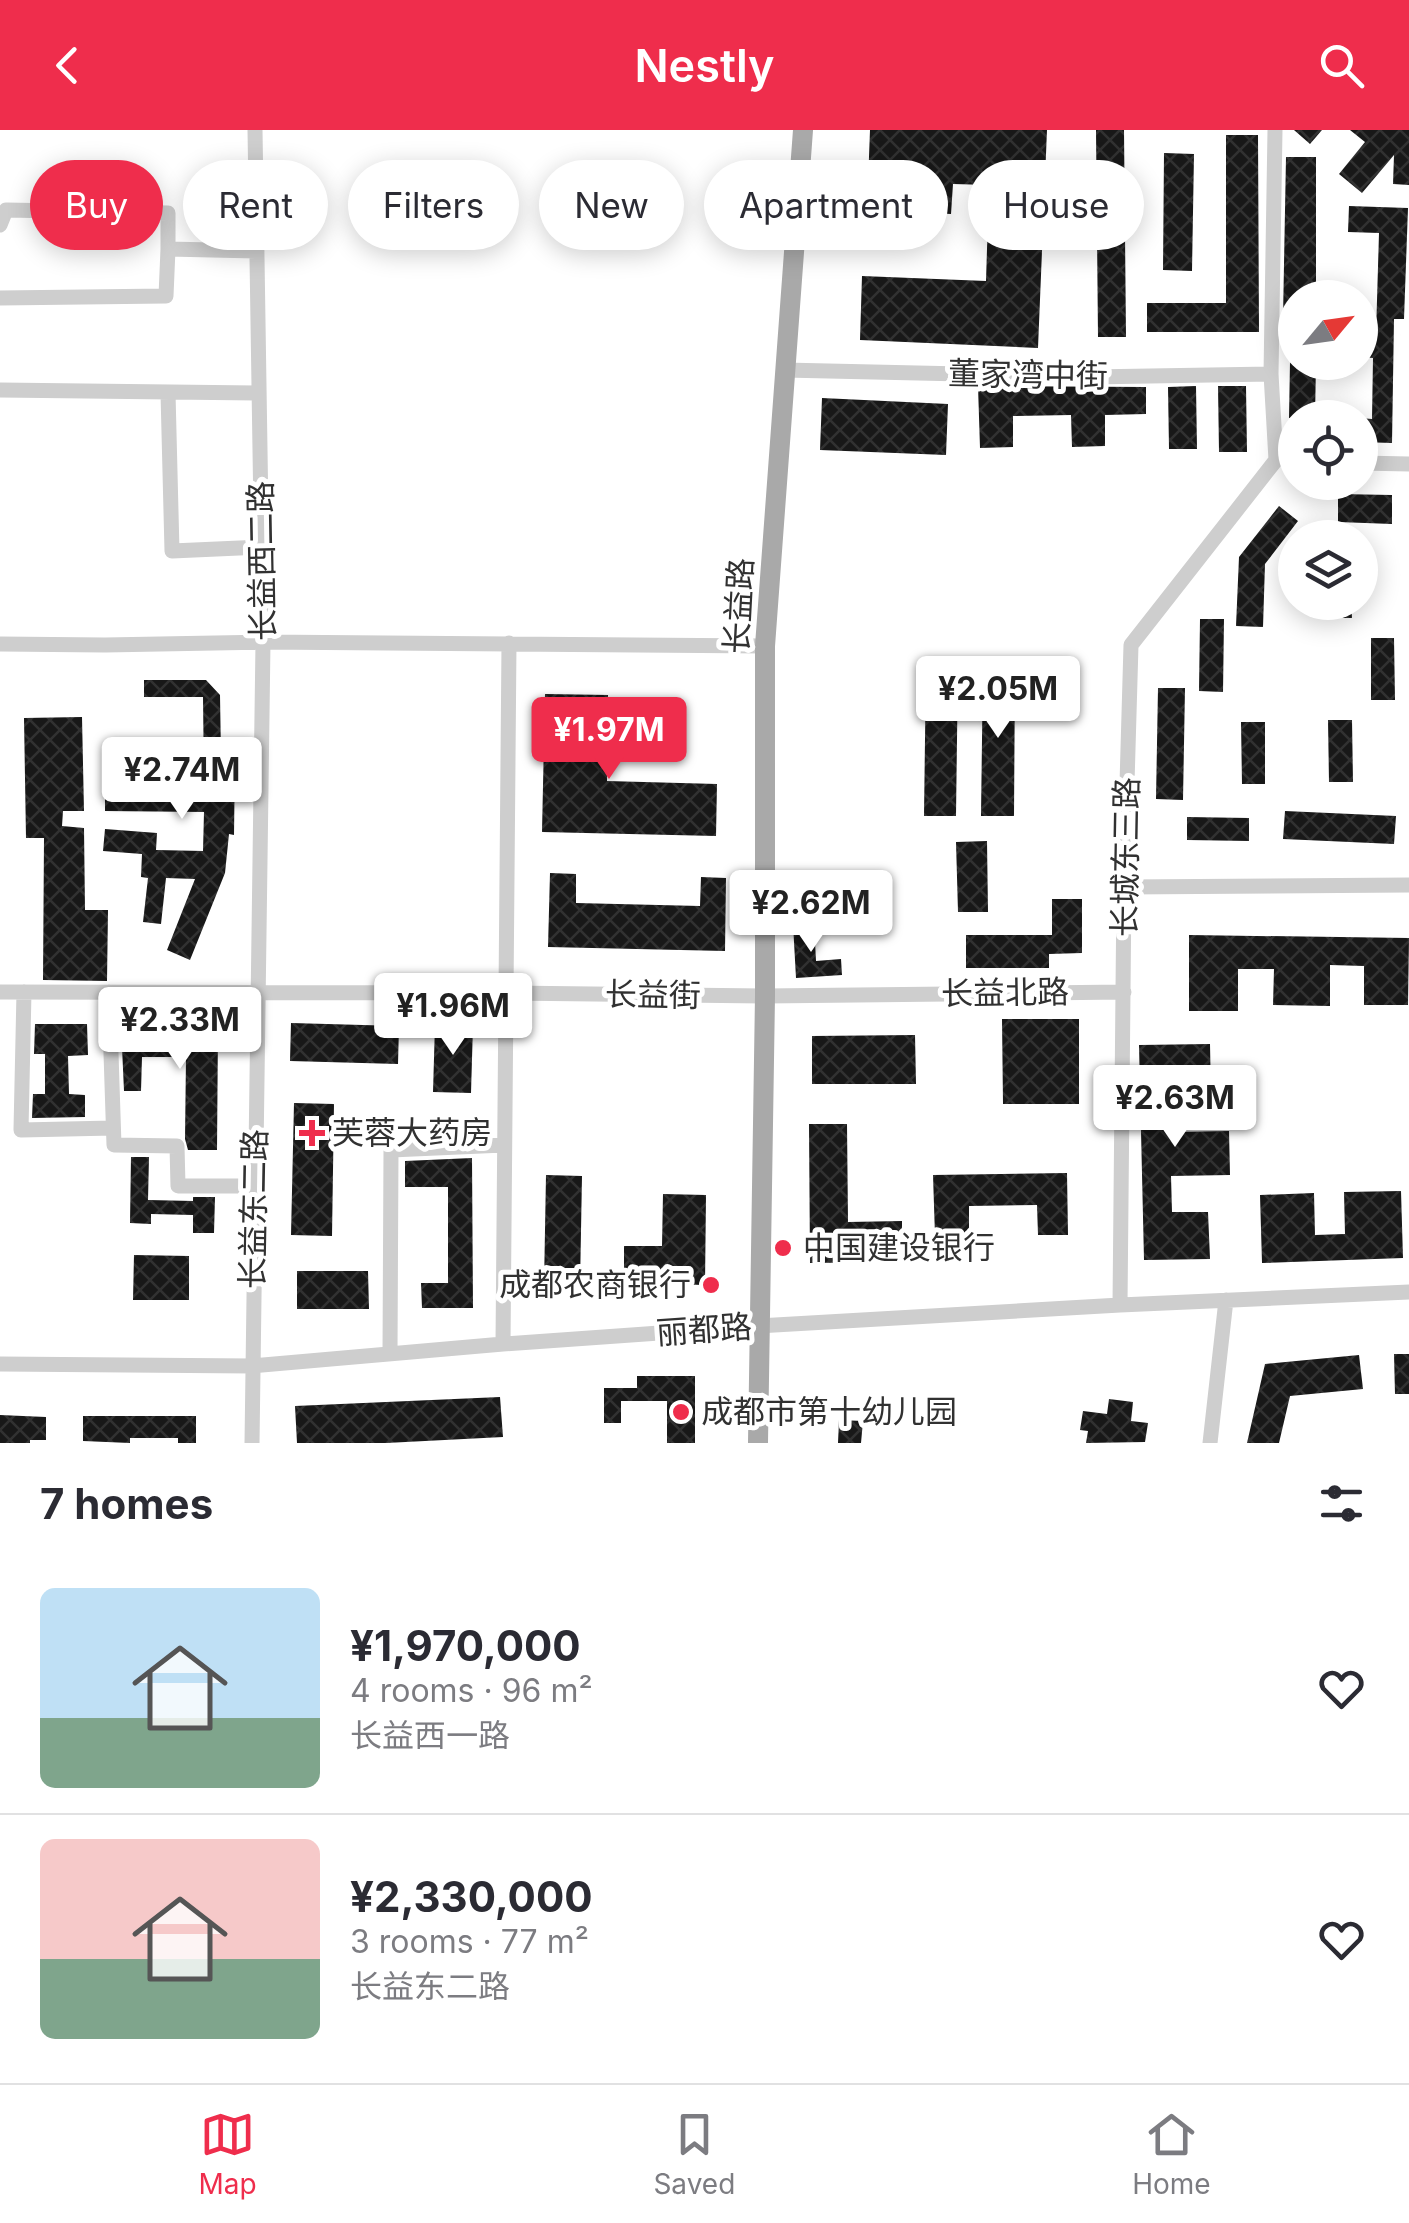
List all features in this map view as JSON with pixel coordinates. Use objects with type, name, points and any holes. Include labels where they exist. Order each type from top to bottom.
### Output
[{"type":"main road","name":"长益路","points":[[758,1443],[766,646],[803,130]]},
{"type":"street","name":"长益西二路","points":[[255,130],[256,160]]},
{"type":"street","points":[[1275,130],[1271,374],[1276,460]]},
{"type":"street","points":[[0,224],[6,210],[168,213],[166,296],[0,298]]},
{"type":"street","points":[[168,249],[183,249]]},
{"type":"street","name":"长益西二路","points":[[257,250],[263,642],[257,992]]},
{"type":"street","name":"董家湾中街","points":[[784,370],[1090,377],[1271,374]]},
{"type":"street","points":[[0,390],[259,393]]},
{"type":"street","points":[[168,393],[172,551],[262,546]]},
{"type":"street","name":"长城东三路","points":[[1120,1305],[1131,645],[1276,460]]},
{"type":"street","points":[[1378,463],[1409,464]]},
{"type":"street","points":[[503,1344],[509,643]]},
{"type":"street","points":[[0,644],[766,646]]},
{"type":"street","points":[[1124,887],[1409,885]]},
{"type":"street","name":"长益街","points":[[0,992],[765,996]]},
{"type":"street","points":[[24,992],[21,1130],[113,1128]]},
{"type":"street","points":[[109,992],[114,1145],[177,1146],[178,1186],[254,1186]]},
{"type":"street","name":"长益东二路","points":[[252,1443],[257,992]]},
{"type":"street","name":"长益北路","points":[[765,996],[1124,992]]},
{"type":"street","points":[[390,1354],[391,1150],[504,1145]]},
{"type":"street","name":"丽都路","points":[[0,1364],[252,1366],[758,1326],[1409,1292]]},
{"type":"street","points":[[1210,1443],[1226,1300]]},
{"type":"building","points":[[870,130],[1047,130],[1046,160],[968,160],[968,184],[953,184],[951,214],[948,160],[869,160]]},
{"type":"building","points":[[1096,130],[1124,130],[1124,160],[1096,160]]},
{"type":"building","points":[[1294,130],[1322,130],[1310,144]]},
{"type":"building","points":[[1350,130],[1409,130],[1409,185],[1393,184],[1394,155],[1362,193],[1339,174],[1365,142]]},
{"type":"building","points":[[1226,135],[1258,135],[1259,332],[1147,332],[1147,303],[1226,303]]},
{"type":"building","points":[[1164,153],[1194,154],[1192,271],[1163,270]]},
{"type":"building","points":[[1286,157],[1316,157],[1316,280],[1284,280]]},
{"type":"building","points":[[1349,206],[1408,208],[1404,319],[1394,319],[1392,443],[1378,443],[1378,400],[1372,400],[1373,380],[1378,380],[1379,233],[1348,232]]},
{"type":"building","points":[[987,250],[1042,250],[1038,348],[860,340],[862,276],[986,281]]},
{"type":"building","points":[[1097,250],[1125,250],[1126,337],[1098,337]]},
{"type":"building","points":[[1290,380],[1316,380],[1315,400],[1289,400]]},
{"type":"building","points":[[978,386],[1146,387],[1146,414],[1105,415],[1105,446],[1072,447],[1071,415],[1013,416],[1013,447],[980,448]]},
{"type":"building","points":[[1196,386],[1197,449],[1169,449],[1168,387]]},
{"type":"building","points":[[1218,386],[1246,386],[1247,452],[1219,452]]},
{"type":"building","points":[[822,398],[948,404],[946,455],[820,450]]},
{"type":"building","points":[[1378,495],[1392,495],[1392,524],[1338,520],[1338,500],[1378,500]]},
{"type":"building","points":[[1279,506],[1297,520],[1278,520],[1278,547],[1265,564],[1263,627],[1236,626],[1239,557]]},
{"type":"building","points":[[1200,619],[1224,619],[1223,692],[1199,691]]},
{"type":"building","points":[[1371,638],[1394,638],[1395,700],[1371,700]]},
{"type":"building","points":[[926,664],[958,664],[956,816],[924,816]]},
{"type":"building","points":[[983,664],[1015,665],[1014,816],[981,816]]},
{"type":"building","points":[[144,680],[206,680],[220,695],[221,756],[235,756],[234,835],[229,834],[225,873],[190,960],[167,950],[195,879],[166,878],[161,924],[143,922],[148,878],[141,877],[142,854],[103,851],[105,829],[157,833],[156,850],[203,851],[204,812],[105,811],[105,781],[204,782],[203,697],[144,697]]},
{"type":"building","points":[[1158,688],[1185,688],[1183,800],[1156,799]]},
{"type":"building","points":[[545,694],[608,695],[607,781],[717,784],[716,836],[542,832]]},
{"type":"building","points":[[82,717],[84,811],[63,811],[62,826],[84,828],[85,910],[108,910],[107,981],[43,980],[44,838],[26,838],[24,718]]},
{"type":"building","points":[[1328,720],[1352,720],[1353,782],[1329,782]]},
{"type":"building","points":[[1241,722],[1265,722],[1265,784],[1242,784]]},
{"type":"building","points":[[1285,811],[1396,816],[1394,844],[1283,839]]},
{"type":"building","points":[[1187,817],[1249,818],[1249,841],[1187,840]]},
{"type":"building","points":[[987,841],[988,912],[958,912],[956,842]]},
{"type":"building","points":[[550,873],[576,874],[576,903],[700,906],[701,877],[726,878],[725,951],[548,947]]},
{"type":"building","points":[[1052,899],[1082,899],[1082,953],[1049,954],[1049,968],[966,968],[966,935],[1052,935]]},
{"type":"building","points":[[814,922],[816,961],[841,959],[842,975],[796,978],[793,924]]},
{"type":"building","points":[[1189,935],[1409,938],[1408,1005],[1364,1005],[1364,966],[1330,965],[1330,1006],[1273,1005],[1274,969],[1238,969],[1238,1011],[1189,1011]]},
{"type":"building","points":[[1002,1019],[1079,1019],[1079,1104],[1003,1104]]},
{"type":"building","points":[[291,1023],[399,1026],[398,1064],[290,1061]]},
{"type":"building","points":[[35,1024],[87,1024],[88,1055],[68,1056],[69,1094],[85,1095],[85,1117],[32,1118],[33,1094],[45,1094],[45,1054],[34,1054]]},
{"type":"building","points":[[435,1024],[473,1025],[471,1093],[433,1092]]},
{"type":"building","points":[[121,1025],[218,1026],[217,1150],[188,1150],[186,1057],[142,1057],[141,1091],[124,1091]]},
{"type":"building","points":[[915,1035],[916,1084],[812,1084],[812,1036]]},
{"type":"building","points":[[1210,1044],[1211,1095],[1172,1096],[1173,1132],[1229,1131],[1230,1175],[1171,1176],[1172,1212],[1208,1212],[1210,1259],[1144,1260],[1139,1045]]},
{"type":"building","points":[[294,1103],[334,1104],[332,1236],[291,1235]]},
{"type":"building","points":[[809,1124],[847,1124],[848,1222],[902,1221],[902,1262],[810,1263]]},
{"type":"building","points":[[131,1157],[149,1157],[148,1200],[193,1201],[193,1197],[215,1197],[214,1233],[193,1233],[193,1215],[151,1214],[151,1224],[130,1223]]},
{"type":"building","points":[[472,1158],[473,1308],[422,1308],[421,1283],[448,1283],[448,1187],[405,1187],[405,1161]]},
{"type":"building","points":[[1067,1173],[1068,1235],[1038,1235],[1037,1205],[969,1206],[969,1235],[935,1236],[933,1175]]},
{"type":"building","points":[[546,1175],[582,1176],[580,1286],[544,1285]]},
{"type":"building","points":[[1401,1191],[1403,1258],[1262,1263],[1260,1195],[1314,1193],[1315,1235],[1345,1234],[1344,1192]]},
{"type":"building","points":[[663,1194],[706,1195],[705,1285],[624,1283],[624,1246],[662,1246]]},
{"type":"building","points":[[134,1255],[189,1256],[189,1300],[133,1300]]},
{"type":"building","points":[[297,1271],[368,1271],[369,1309],[297,1309]]},
{"type":"building","points":[[1394,1354],[1409,1354],[1409,1394],[1395,1394]]},
{"type":"building","points":[[1359,1355],[1363,1389],[1290,1396],[1279,1443],[1247,1443],[1265,1364]]},
{"type":"building","name":"成都市第十幼儿园","points":[[637,1376],[695,1376],[695,1443],[667,1443],[667,1401],[621,1401],[621,1423],[604,1423],[604,1388],[637,1388]]},
{"type":"building","points":[[500,1397],[503,1437],[297,1443],[295,1406]]},
{"type":"building","points":[[1109,1399],[1133,1402],[1131,1421],[1148,1423],[1145,1442],[1086,1443],[1088,1431],[1080,1430],[1083,1411],[1107,1414]]},
{"type":"building","points":[[0,1415],[46,1417],[46,1440],[0,1443]]},
{"type":"building","points":[[83,1416],[196,1416],[196,1443],[178,1443],[178,1438],[130,1438],[130,1443],[83,1441]]},
{"type":"building","points":[[839,1420],[863,1421],[861,1443],[838,1443]]},
{"type":"place","name":"芙蓉大药房","points":[[312,1133]]},
{"type":"place","name":"中国建设银行","points":[[783,1248]]},
{"type":"place","name":"成都农商银行","points":[[711,1285]]},
{"type":"place","name":"成都市第十幼儿园","points":[[681,1412]]}]
